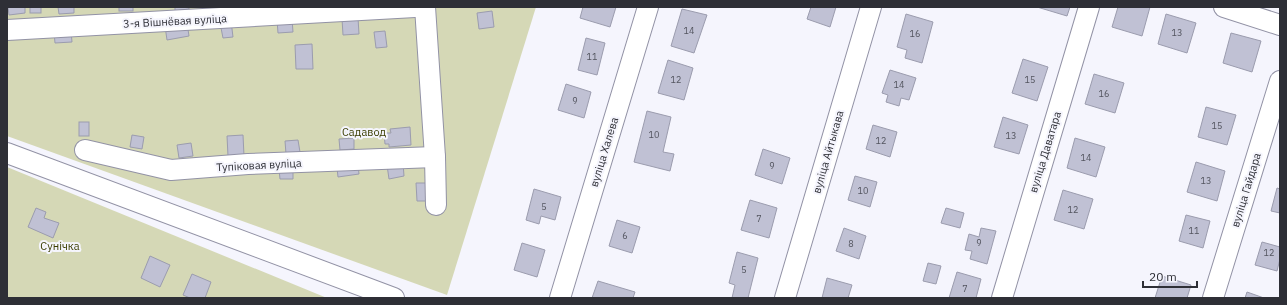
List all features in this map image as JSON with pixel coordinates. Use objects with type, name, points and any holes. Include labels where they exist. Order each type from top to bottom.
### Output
[{"type":"street","name":"3-я Вішнёвая вуліца","points":[[7,30],[415,7]]},
{"type":"street","points":[[425,7],[435,157],[436,205]]},
{"type":"street","name":"вуліца Халева","points":[[560,298],[648,7]]},
{"type":"street","name":"вуліца Айтыкава","points":[[785,298],[871,7]]},
{"type":"street","name":"вуліца Даватара","points":[[1002,298],[1089,7]]},
{"type":"street","points":[[1224,7],[1280,25]]},
{"type":"street","name":"вуліца Гайдара","points":[[1213,298],[1280,81]]},
{"type":"street","name":"Тупіковая вуліца","points":[[85,150],[171,170],[248,164],[435,157]]},
{"type":"street","points":[[7,153],[394,298]]},
{"type":"green space","name":"Садавод","points":[[7,7],[536,7],[447,295],[7,136]]},
{"type":"green space","name":"Сунічка","points":[[7,167],[327,298],[7,298]]},
{"type":"building","points":[[8,7],[25,7],[25,13],[9,15]]},
{"type":"building","points":[[30,7],[41,7],[41,13],[30,13]]},
{"type":"building","points":[[58,7],[74,7],[74,13],[59,14]]},
{"type":"building","points":[[119,7],[133,7],[133,11],[119,11]]},
{"type":"building","points":[[175,7],[189,7],[189,9],[175,11]]},
{"type":"building","points":[[583,7],[616,7],[610,27],[580,18]]},
{"type":"building","points":[[811,7],[836,7],[830,27],[807,19]]},
{"type":"building","points":[[1037,7],[1070,7],[1067,16]]},
{"type":"building","points":[[1118,7],[1150,7],[1142,36],[1112,27]]},
{"type":"building","points":[[682,9],[707,15],[694,53],[671,46]]},
{"type":"building","points":[[492,11],[494,27],[479,29],[477,13]]},
{"type":"building","points":[[906,14],[933,22],[922,63],[905,58],[907,50],[897,47]]},
{"type":"building","points":[[1166,14],[1196,23],[1187,53],[1158,44]]},
{"type":"building","points":[[358,18],[359,34],[343,35],[342,19]]},
{"type":"building","points":[[292,19],[293,32],[278,33],[277,20]]},
{"type":"building","points":[[231,21],[233,37],[223,38],[220,23]]},
{"type":"building","points":[[187,23],[189,36],[167,40],[165,26]]},
{"type":"building","points":[[71,31],[72,42],[55,43],[54,32]]},
{"type":"building","points":[[385,31],[387,47],[376,48],[374,32]]},
{"type":"building","points":[[1231,33],[1261,41],[1252,72],[1223,63]]},
{"type":"building","points":[[586,38],[605,43],[597,75],[578,70]]},
{"type":"building","points":[[312,44],[313,69],[296,69],[295,45]]},
{"type":"building","points":[[1023,59],[1048,67],[1037,101],[1012,93]]},
{"type":"building","points":[[668,60],[693,68],[684,100],[658,93]]},
{"type":"building","points":[[890,70],[916,78],[909,100],[901,98],[899,106],[886,102],[888,95],[882,93]]},
{"type":"building","points":[[1094,74],[1124,83],[1115,113],[1085,104]]},
{"type":"building","points":[[566,84],[591,92],[584,118],[558,110]]},
{"type":"building","points":[[1206,107],[1236,115],[1227,145],[1198,137]]},
{"type":"building","points":[[647,111],[671,117],[663,152],[674,154],[670,171],[634,162]]},
{"type":"building","points":[[1003,117],[1028,125],[1019,154],[994,147]]},
{"type":"building","points":[[79,122],[89,122],[89,136],[79,136]]},
{"type":"building","points":[[873,125],[897,132],[890,157],[866,149]]},
{"type":"building","points":[[410,127],[411,145],[389,147],[389,144],[385,144],[384,133],[391,133],[390,129]]},
{"type":"building","points":[[132,135],[144,137],[142,149],[130,147]]},
{"type":"building","points":[[243,135],[244,156],[228,156],[227,136]]},
{"type":"building","points":[[354,138],[354,149],[340,150],[339,139]]},
{"type":"building","points":[[1075,138],[1105,147],[1096,177],[1067,168]]},
{"type":"building","points":[[298,140],[300,152],[286,154],[285,141]]},
{"type":"building","points":[[191,143],[193,156],[179,158],[177,145]]},
{"type":"building","points":[[763,149],[790,158],[782,184],[755,175]]},
{"type":"building","points":[[1196,162],[1225,171],[1217,201],[1187,192]]},
{"type":"building","points":[[403,163],[404,176],[389,179],[387,165]]},
{"type":"building","points":[[358,165],[359,174],[338,177],[337,168]]},
{"type":"building","points":[[279,169],[293,169],[293,179],[280,179]]},
{"type":"building","points":[[855,176],[877,182],[870,207],[848,200]]},
{"type":"building","points":[[416,183],[427,183],[429,201],[417,201]]},
{"type":"building","points":[[1277,188],[1280,189],[1280,213],[1271,211]]},
{"type":"building","points":[[534,189],[561,197],[555,220],[541,216],[539,224],[526,220]]},
{"type":"building","points":[[1063,190],[1093,199],[1084,229],[1054,220]]},
{"type":"building","points":[[750,200],[777,208],[769,238],[741,230]]},
{"type":"building","points":[[36,208],[46,212],[44,218],[59,223],[53,238],[28,227]]},
{"type":"building","points":[[946,208],[964,213],[960,228],[941,223]]},
{"type":"building","points":[[1186,215],[1210,221],[1203,248],[1179,241]]},
{"type":"building","points":[[617,220],[640,227],[632,253],[609,246]]},
{"type":"building","points":[[844,228],[866,236],[859,259],[836,251]]},
{"type":"building","points":[[981,228],[996,231],[987,264],[970,259],[972,251],[965,250],[969,234],[979,237]]},
{"type":"building","points":[[1262,242],[1280,247],[1280,259],[1277,271],[1255,265]]},
{"type":"building","points":[[522,243],[545,250],[537,277],[514,270]]},
{"type":"building","points":[[737,252],[758,258],[748,298],[732,298],[735,285],[729,283]]},
{"type":"building","points":[[150,256],[170,265],[160,287],[141,278]]},
{"type":"building","points":[[928,263],[941,266],[936,284],[923,281]]},
{"type":"building","points":[[957,272],[981,279],[976,298],[949,298]]},
{"type":"building","points":[[192,274],[211,282],[205,298],[190,298],[183,295]]},
{"type":"building","points":[[1162,276],[1191,285],[1187,298],[1155,298]]},
{"type":"building","points":[[827,278],[852,285],[848,298],[822,298]]},
{"type":"building","points":[[598,281],[635,292],[633,298],[592,298]]},
{"type":"building","points":[[1247,292],[1264,298],[1245,298]]}]
